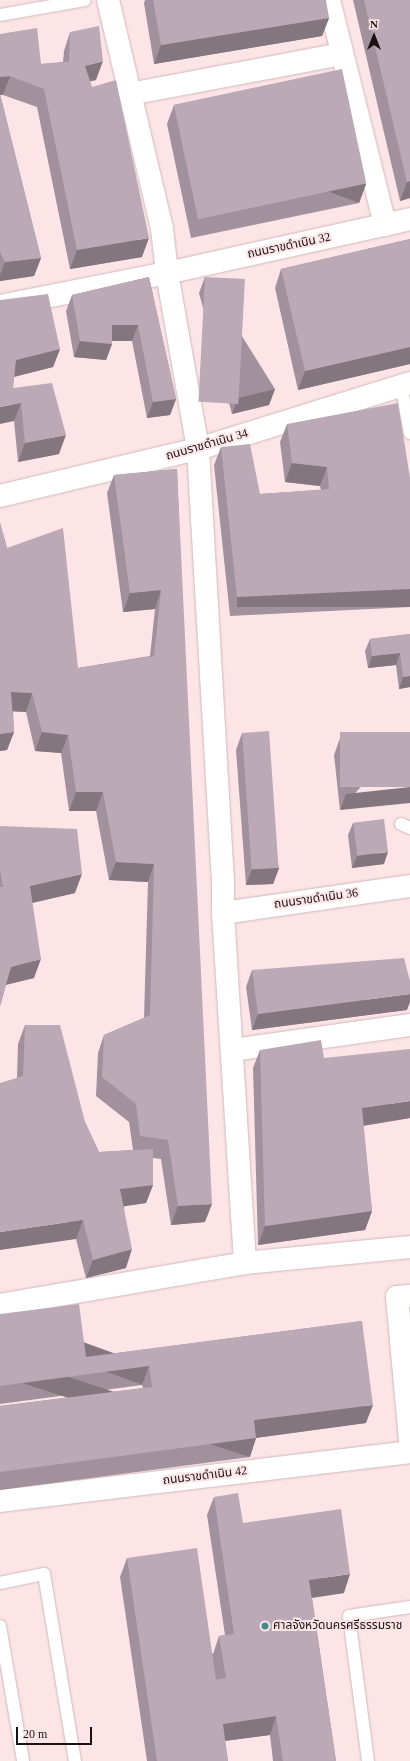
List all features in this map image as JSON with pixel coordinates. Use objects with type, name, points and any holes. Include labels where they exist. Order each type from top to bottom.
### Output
[{"type":"street","points":[[108,0],[162,229],[167,273],[198,449],[223,869],[223,912],[245,1263]]},
{"type":"street","points":[[329,0],[385,225]]},
{"type":"street","points":[[130,94],[342,54]]},
{"type":"street","name":"ถนนราขดำเนิน 32","points":[[0,306],[167,273],[410,220]]},
{"type":"street","name":"ถนนราชดำเนิน 34","points":[[0,496],[198,449],[406,384]]},
{"type":"street","name":"ถนนราขดำเนิน 36","points":[[223,912],[410,886]]},
{"type":"street","points":[[232,1050],[410,1025]]},
{"type":"street","points":[[0,1305],[245,1263],[410,1247]]},
{"type":"street","points":[[410,1296],[397,1297],[410,1440]]},
{"type":"street","name":"ถนนราขดำเนิน 42","points":[[0,1500],[410,1452]]},
{"type":"lane","points":[[0,15],[85,0]]},
{"type":"lane","points":[[406,384],[410,433]]},
{"type":"lane","points":[[0,1583],[44,1574],[75,1761]]},
{"type":"lane","points":[[368,1761],[349,1616],[410,1607]]},
{"type":"lane","points":[[0,1626],[23,1761]]},
{"type":"building","points":[[153,0],[326,0],[329,18],[161,45]]},
{"type":"building","points":[[364,0],[410,0],[410,181],[407,182]]},
{"type":"building","points":[[99,26],[103,61],[85,66],[92,87],[116,80],[149,238],[77,250],[44,89],[10,76],[0,77],[0,34],[37,28],[41,64],[69,62],[70,32]]},
{"type":"building","points":[[342,69],[366,183],[198,219],[174,105]]},
{"type":"building","points":[[0,93],[41,258],[5,262],[0,252]]},
{"type":"building","points":[[410,239],[410,347],[305,371],[281,269]]},
{"type":"building","points":[[149,277],[176,399],[153,402],[138,325],[112,325],[112,344],[80,341],[72,295]]},
{"type":"building","points":[[205,277],[245,279],[238,404],[198,402]]},
{"type":"building","points":[[48,294],[60,349],[16,360],[13,388],[52,383],[66,435],[25,443],[21,403],[0,407],[0,300]]},
{"type":"building","points":[[398,403],[410,478],[410,589],[237,597],[221,447],[250,444],[260,494],[329,489],[327,467],[292,463],[287,424]]},
{"type":"building","points":[[177,469],[212,1204],[178,1206],[168,1140],[140,1136],[136,1104],[102,1077],[104,1035],[150,1015],[154,864],[116,862],[103,792],[76,792],[68,735],[42,732],[32,693],[11,692],[14,732],[0,734],[0,523],[7,548],[63,528],[78,668],[154,656],[161,590],[130,593],[114,475]]},
{"type":"building","points":[[410,634],[410,676],[403,677],[400,653],[372,656],[370,639]]},
{"type":"building","points":[[269,731],[279,868],[252,870],[242,733]]},
{"type":"building","points":[[340,732],[410,732],[410,787],[340,787]]},
{"type":"building","points":[[384,819],[388,852],[357,856],[353,823]]},
{"type":"building","points":[[0,826],[77,829],[82,874],[30,886],[41,959],[11,967],[0,1006],[0,887],[3,887],[0,870]]},
{"type":"building","points":[[404,958],[410,981],[410,994],[258,1014],[252,970]]},
{"type":"building","points":[[25,1025],[60,1025],[85,1122],[99,1152],[153,1149],[153,1185],[120,1189],[132,1249],[93,1260],[83,1220],[0,1232],[0,1083],[23,1076]]},
{"type":"building","points":[[321,1040],[324,1058],[410,1049],[410,1101],[362,1108],[372,1211],[265,1226],[260,1050]]},
{"type":"building","points":[[79,1304],[86,1357],[362,1321],[373,1405],[254,1420],[256,1438],[0,1472],[0,1406],[152,1387],[149,1366],[0,1386],[0,1314]]},
{"type":"building","name":"ศาลจังหวัดนครศรีธรรมราช","points":[[238,1493],[243,1523],[341,1509],[350,1574],[309,1580],[336,1761],[283,1761],[276,1716],[223,1724],[228,1761],[157,1761],[127,1558],[197,1548],[216,1680],[226,1678],[219,1636],[234,1634],[214,1497]]},
{"type":"place","name":"ศาลจังหวัดนครศรีธรรมราช","points":[[265,1626]]}]
